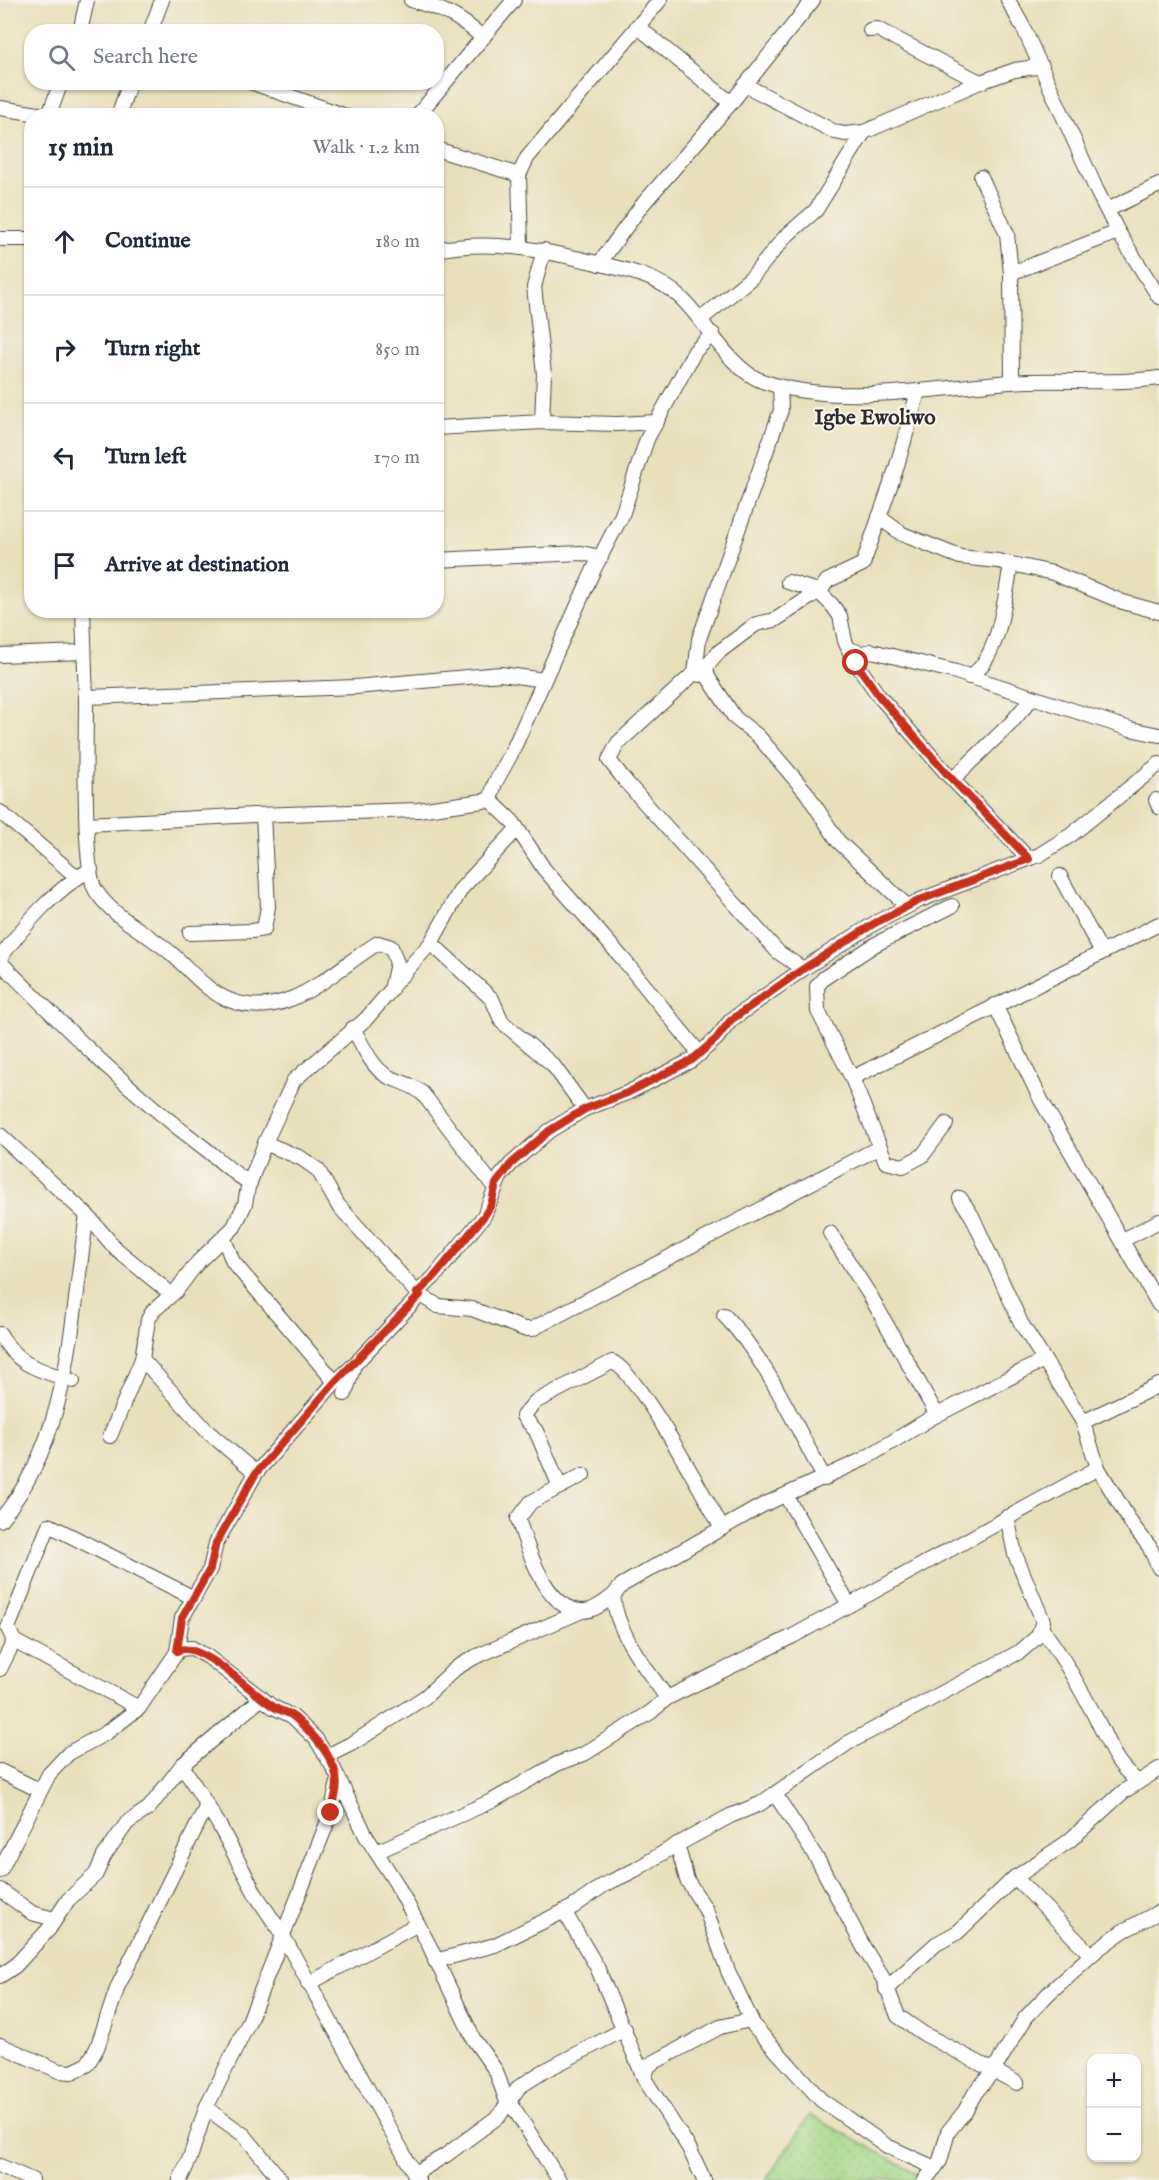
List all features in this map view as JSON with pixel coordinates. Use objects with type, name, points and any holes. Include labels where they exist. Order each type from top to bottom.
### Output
[{"type":"street","points":[[82,24],[87,0]]},
{"type":"street","points":[[153,24],[162,0]]},
{"type":"street","points":[[411,0],[449,12],[465,21],[483,38]]},
{"type":"street","points":[[444,84],[514,0]]},
{"type":"street","points":[[522,247],[519,176],[527,158],[660,0]]},
{"type":"street","points":[[599,264],[642,205],[731,103],[813,0]]},
{"type":"street","points":[[1008,0],[1042,66],[1118,232],[1159,297]]},
{"type":"street","points":[[637,26],[731,103]]},
{"type":"street","points":[[870,30],[877,30],[980,82]]},
{"type":"street","points":[[745,85],[835,132],[845,134],[864,132],[1015,69],[1042,66]]},
{"type":"street","points":[[52,108],[58,90]]},
{"type":"street","points":[[121,108],[127,90]]},
{"type":"street","points":[[273,90],[323,108]]},
{"type":"street","points":[[424,108],[439,90]]},
{"type":"street","points":[[0,108],[24,111]]},
{"type":"street","points":[[700,320],[752,277],[785,237],[816,210],[864,132]]},
{"type":"street","points":[[444,151],[519,176]]},
{"type":"street","points":[[981,177],[1007,234],[1011,273],[1012,382]]},
{"type":"street","points":[[1107,210],[1159,185]]},
{"type":"street","points":[[1011,273],[1118,232]]},
{"type":"street","points":[[0,239],[24,239]]},
{"type":"street","points":[[444,249],[464,245],[544,250],[629,271],[669,287],[743,370],[759,380],[780,387],[849,393],[918,392],[1012,382],[1120,382],[1159,378]]},
{"type":"street","points":[[542,422],[544,374],[534,287],[544,250]]},
{"type":"street","points":[[490,800],[495,783],[511,754],[622,515],[641,452],[696,351],[713,334]]},
{"type":"street","points":[[780,387],[782,410],[699,639],[703,672],[740,724],[758,736],[806,792],[838,842],[907,906]]},
{"type":"street","points":[[803,969],[778,952],[609,760],[618,743],[703,672],[720,651],[756,624],[776,620],[837,575],[857,569],[863,564],[896,469],[918,392]]},
{"type":"street","points":[[444,428],[542,422],[618,424],[657,422]]},
{"type":"street","points":[[879,517],[902,534],[960,557],[1053,573],[1122,602],[1159,612]]},
{"type":"street","points":[[444,560],[581,553],[601,557]]},
{"type":"street","points":[[976,676],[991,650],[1006,594],[1011,564]]},
{"type":"street","points":[[1006,594],[1031,569]]},
{"type":"street","points":[[788,582],[818,591],[840,616],[856,655],[879,696],[1029,859]]},
{"type":"street","points":[[83,618],[87,824],[92,883],[100,897],[142,934],[171,952],[201,982],[228,1000],[261,1008],[292,1000],[378,943],[391,947],[397,963],[393,986]]},
{"type":"street","points":[[856,655],[872,651],[976,676],[1033,698],[1131,729],[1159,735]]},
{"type":"street","points":[[0,655],[84,652]]},
{"type":"street","points":[[86,697],[354,687],[501,674],[544,680]]},
{"type":"street","points":[[953,779],[1011,723],[1033,698]]},
{"type":"street","points":[[0,1871],[49,1774],[69,1753],[106,1733],[139,1708],[177,1651],[182,1618],[210,1569],[216,1543],[256,1473],[335,1382],[354,1365],[434,1277],[484,1216],[491,1205],[495,1182],[511,1164],[549,1131],[585,1109],[627,1093],[700,1054],[731,1020],[803,969],[907,906],[1029,859],[1071,835],[1159,764]]},
{"type":"street","points":[[87,824],[418,810],[490,800]]},
{"type":"street","points":[[490,800],[517,829],[544,869],[623,959],[700,1054]]},
{"type":"street","points":[[0,812],[77,877]]},
{"type":"street","points":[[190,933],[252,932],[264,928],[268,907],[263,815]]},
{"type":"street","points":[[110,1436],[142,1359],[148,1320],[158,1304],[171,1294],[198,1262],[224,1239],[241,1215],[265,1143],[294,1080],[366,1019],[431,943],[461,889],[517,829]]},
{"type":"street","points":[[91,869],[77,877],[29,920],[0,960],[93,1056],[114,1071],[153,1110],[250,1183]]},
{"type":"street","points":[[1060,876],[1101,951]]},
{"type":"street","points":[[946,1124],[922,1156],[903,1166],[886,1162],[852,1078],[818,1011],[817,986],[824,978],[876,944],[952,906]]},
{"type":"street","points":[[852,1078],[1101,951],[1159,924]]},
{"type":"street","points":[[431,943],[492,999],[502,1022],[553,1065],[585,1109]]},
{"type":"street","points":[[995,1005],[1041,1100],[1159,1305]]},
{"type":"street","points":[[353,1029],[377,1067],[389,1077],[414,1086],[423,1094],[450,1132],[495,1182]]},
{"type":"street","points":[[0,1135],[87,1215],[116,1249],[171,1294]]},
{"type":"street","points":[[265,1143],[301,1158],[318,1170],[338,1206],[419,1294],[438,1306],[472,1309],[524,1329],[532,1329],[880,1147]]},
{"type":"street","points":[[960,1198],[972,1216],[1021,1323],[1083,1422],[1098,1468],[1133,1526],[1149,1546],[1159,1568]]},
{"type":"street","points":[[0,1520],[10,1508],[38,1460],[68,1379],[87,1215]]},
{"type":"street","points":[[1123,1239],[1159,1221]]},
{"type":"street","points":[[830,1233],[871,1297],[937,1416]]},
{"type":"street","points":[[224,1239],[233,1262],[335,1382]]},
{"type":"street","points":[[724,1315],[744,1336],[762,1364],[825,1479]]},
{"type":"street","points":[[0,1334],[9,1351],[30,1366],[68,1379]]},
{"type":"street","points":[[142,1359],[207,1431],[256,1473]]},
{"type":"street","points":[[327,1756],[353,1743],[425,1697],[456,1668],[475,1657],[582,1611],[596,1608],[614,1596],[622,1585],[653,1565],[786,1496],[825,1479],[937,1416],[1044,1360]]},
{"type":"street","points":[[560,1487],[536,1431],[523,1416],[535,1402],[612,1362],[623,1368],[663,1427],[722,1528]]},
{"type":"street","points":[[345,1394],[354,1365]]},
{"type":"street","points":[[1083,1422],[1159,1385]]},
{"type":"street","points":[[376,1852],[492,1802],[556,1764],[584,1754],[651,1712],[668,1698],[849,1605],[1098,1468]]},
{"type":"street","points":[[582,1611],[561,1602],[544,1583],[535,1569],[518,1519],[531,1502],[583,1475]]},
{"type":"street","points":[[786,1496],[849,1605]]},
{"type":"street","points":[[435,1960],[495,1945],[564,1911],[677,1844],[775,1794],[849,1743],[1021,1651],[1038,1636],[1042,1614],[1015,1554],[1007,1517]]},
{"type":"street","points":[[139,1708],[14,1641],[8,1628],[49,1525],[194,1598]]},
{"type":"street","points":[[614,1596],[615,1607],[640,1663],[668,1698]]},
{"type":"street","points":[[1041,1628],[1054,1644],[1098,1722],[1117,1763],[1137,1781]]},
{"type":"street","points":[[0,1669],[14,1641]]},
{"type":"street","points":[[177,1651],[184,1648],[199,1651],[262,1698],[292,1716],[316,1739],[376,1852],[418,1924],[462,2009],[474,2040],[496,2071],[509,2104],[559,2180]]},
{"type":"street","points":[[0,1976],[15,1966],[49,1929],[68,1900],[96,1874],[104,1856],[127,1823],[149,1808],[182,1765],[262,1698]]},
{"type":"street","points":[[182,1765],[218,1824],[256,1895],[282,1934],[416,2177],[499,2116],[519,2088],[544,2071],[624,2029]]},
{"type":"street","points":[[886,1989],[936,1944],[958,1932],[1015,1877],[1069,1841],[1137,1781],[1159,1769]]},
{"type":"street","points":[[0,1771],[39,1790]]},
{"type":"street","points":[[180,2180],[190,2158],[206,2108],[248,2024],[331,1813],[338,1782]]},
{"type":"street","points":[[775,1794],[818,1860],[898,2016],[908,2025],[1017,2083]]},
{"type":"street","points":[[0,2045],[59,2071],[72,2072],[87,2065],[98,2048],[118,1986],[206,1807]]},
{"type":"street","points":[[677,1844],[687,1880],[706,1910],[750,2020],[821,2100],[887,2146],[935,2168]]},
{"type":"street","points":[[1015,1877],[1091,1955]]},
{"type":"street","points":[[0,1890],[32,1912],[54,1919]]},
{"type":"street","points":[[564,1911],[597,1967],[643,2068],[689,2148],[704,2180]]},
{"type":"street","points":[[925,2180],[940,2161],[948,2132],[993,2071],[1026,2017],[1091,1955],[1122,1931],[1159,1912]]},
{"type":"street","points":[[308,1984],[418,1924]]},
{"type":"street","points":[[643,2068],[720,2027],[750,2020]]},
{"type":"street","points":[[496,2071],[519,2088]]},
{"type":"street","points":[[206,2108],[244,2135],[281,2180]]},
{"type":"street","points":[[0,2166],[32,2180]]},
{"type":"green space","points":[[810,2115],[918,2174],[915,2180],[766,2180]]},
{"type":"district","name":"Igbe Ewoliwo","points":[[875,418]]},
{"type":"route","points":[[331,1813],[338,1782],[333,1767],[316,1739],[292,1716],[273,1707],[199,1651],[184,1648],[177,1651],[182,1618],[210,1569],[216,1543],[256,1473],[335,1382],[420,1295],[417,1293],[434,1277],[484,1216],[491,1205],[500,1177],[511,1164],[549,1131],[585,1109],[601,1105],[692,1060],[716,1039],[731,1020],[803,969],[875,923],[920,900],[1029,859],[948,775],[879,696],[856,663]]}]
